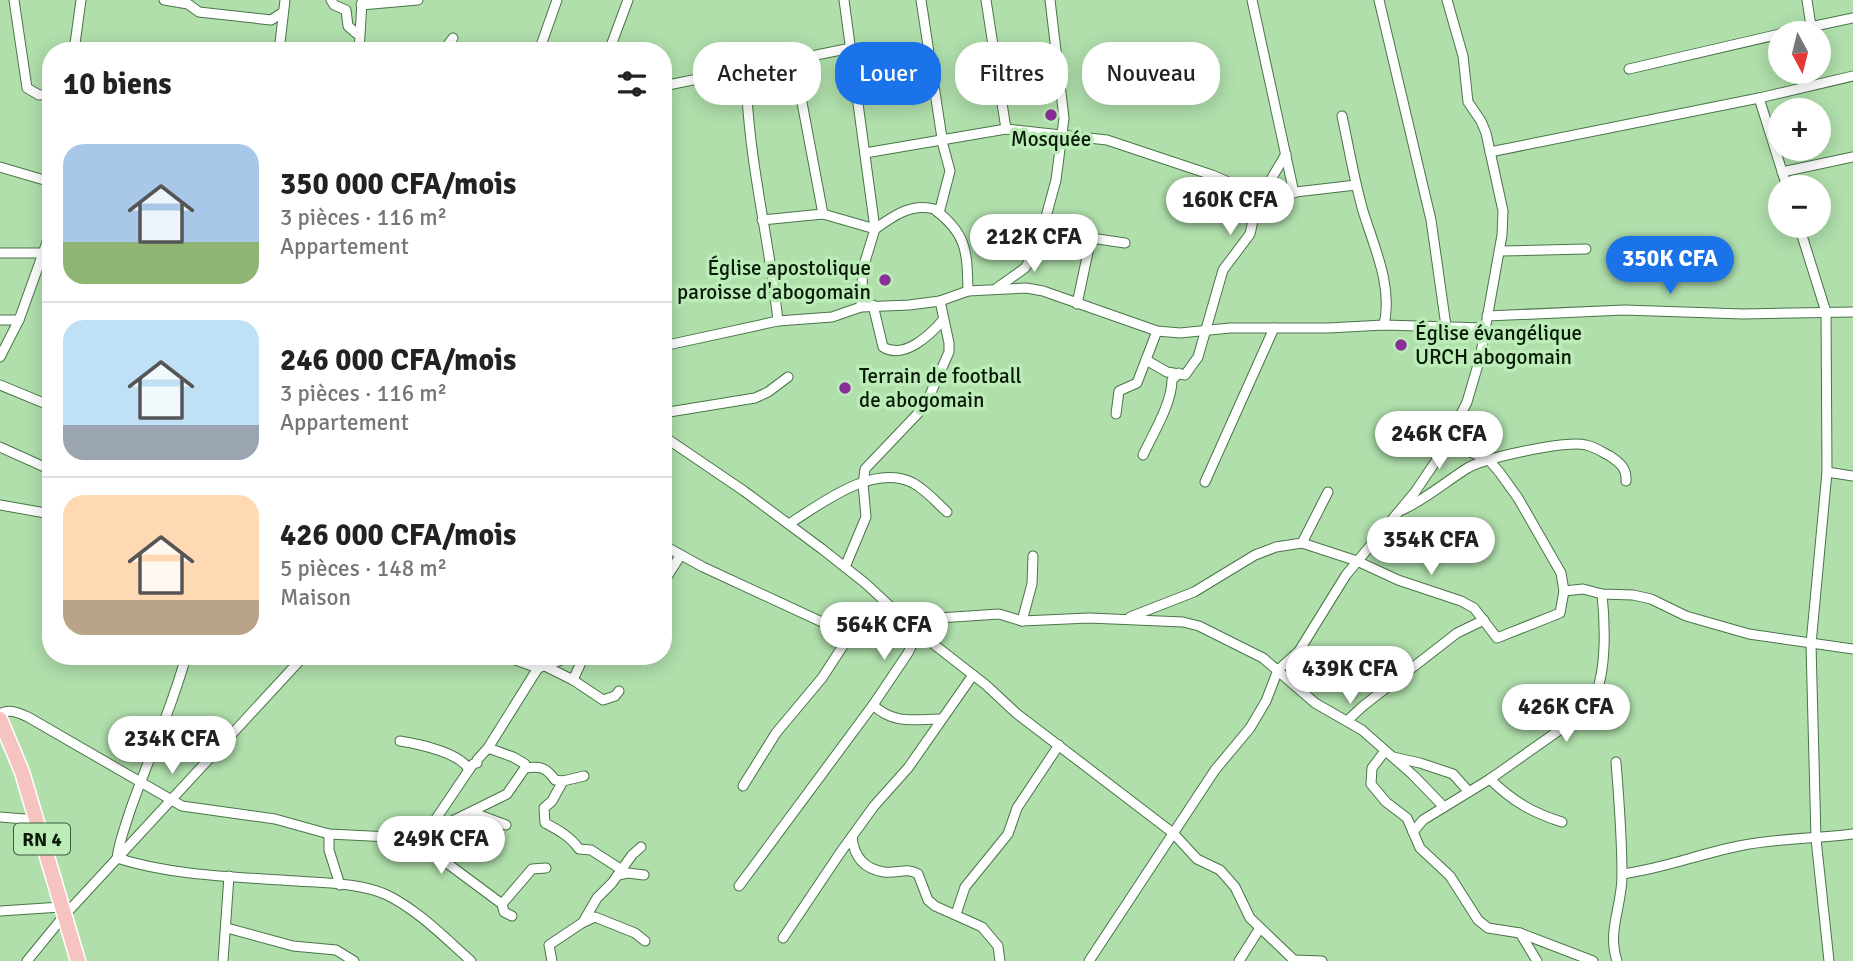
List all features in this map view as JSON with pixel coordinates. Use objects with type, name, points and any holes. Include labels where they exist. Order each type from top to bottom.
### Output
[{"type":"main road","name":"RN 4","points":[[0,716],[16,754],[78,961]]},
{"type":"street","points":[[15,0],[26,88],[42,95]]},
{"type":"street","points":[[75,42],[81,0]]},
{"type":"street","points":[[164,0],[188,4],[199,12],[232,16],[271,20],[282,13]]},
{"type":"street","points":[[280,42],[285,0]]},
{"type":"street","points":[[331,0],[334,5],[346,10],[348,26],[356,33],[360,31]]},
{"type":"street","points":[[359,42],[362,2],[418,0]]},
{"type":"street","points":[[543,42],[557,0]]},
{"type":"street","points":[[612,42],[628,0]]},
{"type":"street","points":[[844,0],[850,42]]},
{"type":"street","points":[[921,0],[950,172],[939,213]]},
{"type":"street","points":[[986,0],[1006,129]]},
{"type":"street","points":[[996,289],[1025,268],[1038,246],[1056,180],[1064,118],[1050,0]]},
{"type":"street","points":[[1252,0],[1294,192]]},
{"type":"street","points":[[1379,0],[1431,220],[1446,326]]},
{"type":"street","points":[[1089,961],[1215,771],[1250,728],[1266,701],[1278,670],[1299,651],[1357,561],[1415,492],[1447,442],[1467,402],[1480,358],[1501,251],[1503,211],[1481,121],[1468,102],[1463,56],[1447,0]]},
{"type":"street","points":[[1807,0],[1810,21]]},
{"type":"street","points":[[1831,22],[1853,18]]},
{"type":"street","points":[[1629,69],[1768,37]]},
{"type":"street","points":[[450,42],[453,38]]},
{"type":"street","points":[[1490,152],[1759,98],[1853,76]]},
{"type":"street","points":[[672,84],[693,80]]},
{"type":"street","points":[[1759,98],[1783,175]]},
{"type":"street","points":[[747,105],[778,321]]},
{"type":"street","points":[[802,105],[823,214]]},
{"type":"street","points":[[859,105],[875,229],[863,268],[861,307]]},
{"type":"street","points":[[1342,116],[1356,185],[1372,232],[1384,282],[1387,301],[1384,325]]},
{"type":"street","points":[[865,153],[1006,129],[1107,140],[1212,174],[1261,196],[1356,185]]},
{"type":"street","points":[[1146,360],[1167,372],[1185,375],[1198,357],[1223,270],[1250,234],[1261,196],[1286,154]]},
{"type":"street","points":[[1782,172],[1853,157]]},
{"type":"street","points":[[0,167],[42,179]]},
{"type":"street","points":[[762,220],[823,214],[875,229],[902,211],[929,207],[939,213],[965,245],[968,291]]},
{"type":"street","points":[[1044,227],[1125,243]]},
{"type":"street","points":[[1077,304],[1091,238]]},
{"type":"street","points":[[1803,238],[1826,312],[1827,471],[1811,644],[1816,839],[1829,961]]},
{"type":"street","points":[[1501,251],[1586,249]]},
{"type":"street","points":[[0,253],[42,253]]},
{"type":"street","points":[[0,357],[19,320],[42,256]]},
{"type":"street","points":[[1025,268],[1026,288]]},
{"type":"street","points":[[672,344],[778,321],[832,317],[873,305],[909,305],[940,301],[968,291],[1026,288],[1157,331],[1180,333],[1384,325],[1485,328]]},
{"type":"street","points":[[845,567],[866,517],[863,484],[865,469],[925,406],[949,352],[940,301]]},
{"type":"street","points":[[873,305],[883,347],[887,350],[896,351],[926,339],[943,320]]},
{"type":"street","points":[[1487,316],[1624,310],[1743,314],[1853,313]]},
{"type":"street","points":[[0,320],[19,320]]},
{"type":"street","points":[[1205,482],[1274,328]]},
{"type":"street","points":[[1116,414],[1119,391],[1137,383],[1157,331]]},
{"type":"street","points":[[1143,455],[1158,424],[1172,387],[1172,380],[1180,373]]},
{"type":"street","points":[[672,412],[755,398],[788,377]]},
{"type":"street","points":[[0,385],[42,402]]},
{"type":"street","points":[[672,442],[789,524],[845,567],[1016,713],[1173,833],[1197,859],[1220,870],[1235,887],[1247,914],[1294,960],[1322,961]]},
{"type":"street","points":[[1125,619],[1194,592],[1255,555],[1276,547],[1301,543],[1357,561],[1398,580],[1461,601],[1474,608],[1497,638],[1560,613],[1564,591],[1561,573],[1518,498],[1489,460],[1447,442]]},
{"type":"street","points":[[1401,510],[1419,503],[1466,469],[1489,460],[1561,445],[1587,445],[1600,450],[1625,470],[1626,481]]},
{"type":"street","points":[[0,447],[42,466]]},
{"type":"street","points":[[1827,471],[1853,476]]},
{"type":"street","points":[[789,524],[839,493],[889,476],[912,482],[947,512]]},
{"type":"street","points":[[1301,543],[1328,492]]},
{"type":"street","points":[[0,505],[42,512]]},
{"type":"street","points":[[672,551],[850,635]]},
{"type":"street","points":[[672,568],[680,556]]},
{"type":"street","points":[[1022,621],[1032,584],[1033,556]]},
{"type":"street","points":[[1564,591],[1583,589],[1602,594],[1633,595],[1651,599],[1686,616],[1749,634],[1853,649]]},
{"type":"street","points":[[1413,832],[1423,820],[1490,779],[1581,715],[1593,701],[1598,690],[1602,666],[1602,594]]},
{"type":"street","points":[[743,786],[776,733],[821,678],[850,635],[867,620],[878,617],[939,618],[999,614],[1022,621],[1125,619],[1183,622],[1199,626],[1263,658],[1315,703],[1362,730],[1444,807]]},
{"type":"street","points":[[1347,721],[1457,634],[1484,620]]},
{"type":"street","points":[[739,886],[873,705],[908,653],[918,632]]},
{"type":"street","points":[[1286,663],[1293,685]]},
{"type":"street","points":[[117,858],[140,781],[184,665]]},
{"type":"street","points":[[27,961],[62,912],[117,858],[296,665]]},
{"type":"street","points":[[533,665],[573,680],[603,700],[615,696],[619,691]]},
{"type":"street","points":[[512,916],[504,912],[502,904],[432,852],[431,836],[468,770],[488,748],[543,668],[550,665]]},
{"type":"street","points":[[573,680],[580,665]]},
{"type":"street","points":[[783,938],[874,806],[908,768],[973,674]]},
{"type":"street","points":[[873,705],[883,715],[894,719],[942,719]]},
{"type":"street","points":[[0,716],[5,710],[14,711],[191,809],[224,810],[275,819],[329,834],[410,838],[431,836],[480,815],[506,825]]},
{"type":"street","points":[[400,741],[427,746],[442,754],[449,753],[466,764],[468,770]]},
{"type":"street","points":[[956,914],[964,887],[1008,834],[1017,807],[1059,745]]},
{"type":"street","points":[[488,748],[513,757],[525,764],[525,768]]},
{"type":"street","points":[[1389,754],[1453,774],[1469,792]]},
{"type":"street","points":[[1389,754],[1372,768],[1371,784],[1386,802],[1407,818],[1420,848],[1450,876],[1478,920],[1488,928],[1520,933],[1593,961]]},
{"type":"street","points":[[1420,762],[1422,784]]},
{"type":"street","points":[[1616,762],[1622,874],[1612,929],[1616,961]]},
{"type":"street","points":[[431,836],[507,794],[525,768],[539,766],[548,770],[555,779],[564,781],[584,776]]},
{"type":"street","points":[[1490,779],[1507,796],[1524,807],[1562,822]]},
{"type":"street","points":[[564,781],[544,808],[545,823],[568,837],[579,849],[591,850],[620,872],[644,875]]},
{"type":"street","points":[[0,817],[37,820]]},
{"type":"street","points":[[329,834],[329,850],[340,885]]},
{"type":"street","points":[[1622,874],[1743,845],[1853,834]]},
{"type":"street","points":[[431,836],[464,847],[470,852]]},
{"type":"street","points":[[852,838],[856,857],[864,864],[884,872],[904,869],[918,874],[928,900],[935,906],[982,927],[998,946],[1000,961]]},
{"type":"street","points":[[582,923],[597,898],[641,847]]},
{"type":"street","points":[[117,858],[141,866],[340,885],[384,894],[411,908],[471,961]]},
{"type":"street","points":[[502,904],[532,869],[546,868]]},
{"type":"street","points":[[223,961],[229,876]]},
{"type":"street","points":[[0,911],[62,912]]},
{"type":"street","points":[[552,961],[549,945],[595,917],[635,933],[645,941]]},
{"type":"street","points":[[227,928],[293,946],[336,950],[354,961]]},
{"type":"street","points":[[1239,961],[1260,928]]},
{"type":"street","points":[[1520,933],[1537,961]]},
{"type":"place","name":"Mosquée","points":[[1051,115]]},
{"type":"place","name":"Église apostolique paroisse d'abogomain","points":[[885,280]]},
{"type":"place","name":"Église évangélique URCH abogomain","points":[[1401,345]]},
{"type":"place","name":"Terrain de football de abogomain","points":[[845,388]]}]
